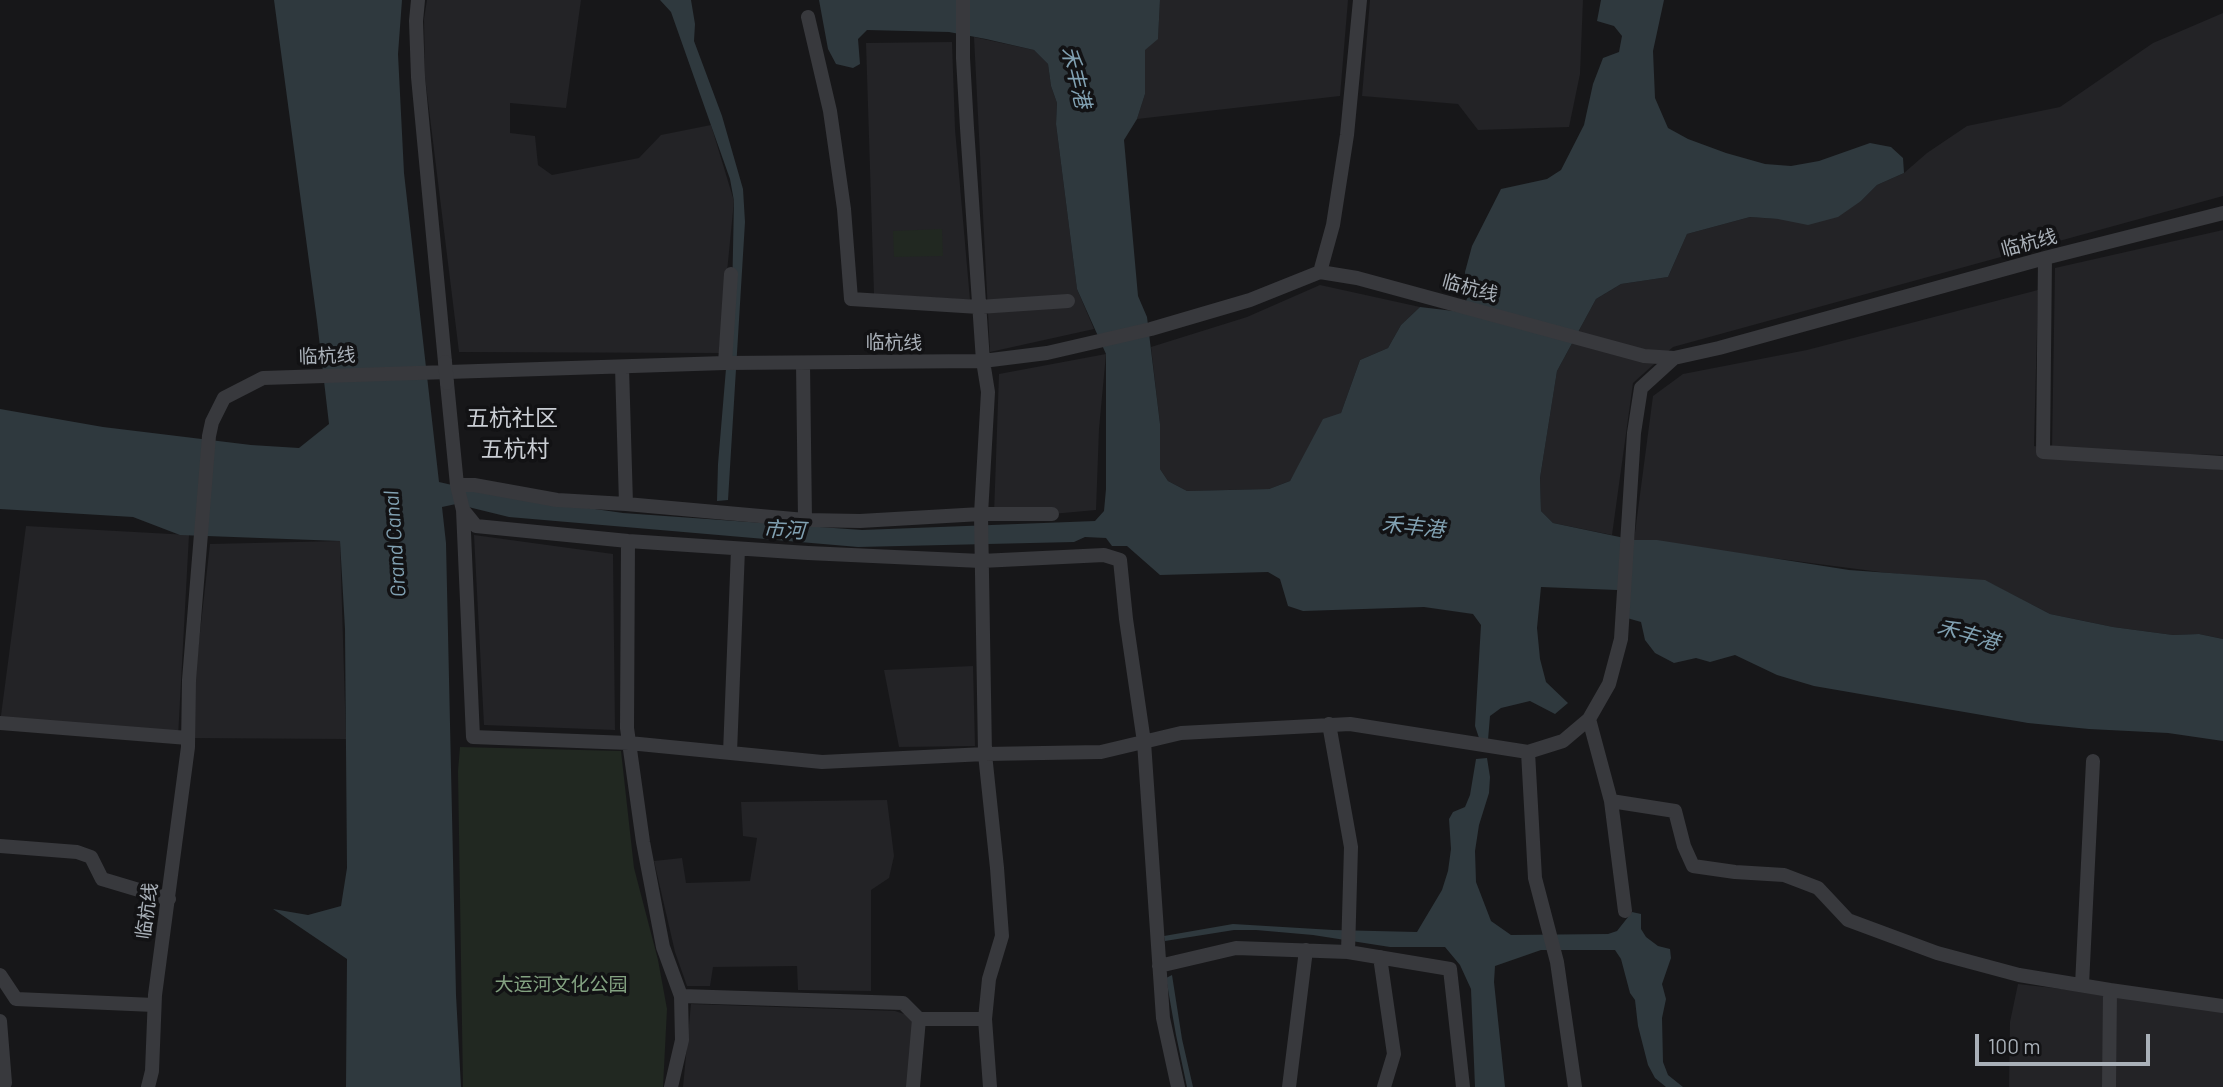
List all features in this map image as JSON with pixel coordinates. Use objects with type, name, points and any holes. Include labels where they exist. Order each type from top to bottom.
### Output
[{"type":"street","points":[[418,0],[418,77],[457,486],[463,510],[473,737],[629,743],[822,762],[985,754],[1101,752],[1181,733],[1329,724],[1350,724],[1528,752],[1563,741],[1588,719],[1609,684],[1621,639],[1634,432],[1641,388],[1674,359]]},
{"type":"street","points":[[962,0],[962,38],[979,307],[988,392],[981,515],[985,754],[998,868],[1002,936],[989,979],[985,1019],[990,1087]]},
{"type":"street","points":[[1320,272],[1333,225],[1347,135],[1360,0]]},
{"type":"street","points":[[808,17],[830,111],[844,209],[851,299],[979,307],[1068,301]]},
{"type":"street","name":"临杭线","points":[[148,1087],[152,1071],[154,1005],[188,738],[189,680],[209,436],[212,422],[224,398],[262,378],[732,363],[983,361],[1047,353],[1152,329],[1250,300],[1320,272],[1357,278],[1644,356],[1674,359],[2223,212]]},
{"type":"street","points":[[2045,258],[2043,452],[2223,463]]},
{"type":"street","points":[[731,274],[732,363]]},
{"type":"street","points":[[803,363],[806,520]]},
{"type":"street","points":[[622,367],[626,504]]},
{"type":"street","points":[[457,486],[474,485],[558,500],[806,520],[860,521],[1052,514]]},
{"type":"street","points":[[463,510],[476,526],[628,541],[981,560],[1104,555],[1120,560],[1144,742],[1163,1018],[1178,1087]]},
{"type":"street","points":[[628,541],[626,664],[629,743],[643,842],[663,947],[681,996],[682,1040],[671,1087]]},
{"type":"street","points":[[730,753],[738,549]]},
{"type":"street","points":[[1588,719],[1611,801],[1625,911]]},
{"type":"street","points":[[0,724],[188,738]]},
{"type":"street","points":[[1329,724],[1351,847],[1348,951]]},
{"type":"street","points":[[1528,752],[1535,878],[1557,962],[1575,1087]]},
{"type":"street","points":[[2082,985],[2093,761]]},
{"type":"street","points":[[1611,801],[1675,811],[1684,846],[1693,866],[1784,875],[1818,888],[1848,920],[1937,953],[2019,975],[2223,1006]]},
{"type":"street","points":[[0,846],[77,852],[91,857],[102,879],[169,899]]},
{"type":"street","points":[[1159,966],[1236,948],[1348,951],[1450,969],[1463,1087]]},
{"type":"street","points":[[1289,1087],[1306,950]]},
{"type":"street","points":[[1380,957],[1394,1054],[1384,1087]]},
{"type":"street","points":[[0,975],[16,999],[154,1005]]},
{"type":"street","points":[[2109,1087],[2110,990]]},
{"type":"street","points":[[681,996],[903,1003],[919,1019],[985,1019]]},
{"type":"street","points":[[913,1087],[919,1019]]},
{"type":"street","points":[[0,1021],[5,1083],[0,1082]]},
{"type":"shaded area","points":[[427,0],[581,0],[566,108],[510,103],[510,133],[535,136],[538,165],[552,175],[639,158],[661,135],[711,125],[734,201],[719,353],[459,352],[425,77],[424,19]]},
{"type":"shaded area","points":[[1160,0],[1348,0],[1340,96],[1137,119],[1145,94],[1145,49],[1158,38]]},
{"type":"shaded area","points":[[1370,0],[1583,0],[1580,74],[1569,127],[1478,130],[1458,104],[1362,96]]},
{"type":"shaded area","points":[[2223,13],[2223,196],[1673,347],[1633,383],[1612,535],[1553,523],[1541,511],[1540,478],[1557,371],[1596,299],[1621,284],[1668,277],[1687,234],[1750,217],[1778,219],[1861,201],[1877,185],[1904,173],[1927,153],[1967,126],[2060,107],[2153,43]]},
{"type":"shaded area","points":[[974,37],[1034,50],[1048,64],[1057,103],[1056,124],[1077,289],[1094,329],[990,352]]},
{"type":"shaded area","points":[[952,42],[955,129],[970,300],[874,294],[866,43]]},
{"type":"shaded area","points":[[2223,230],[2223,455],[2065,451],[2223,470],[2223,639],[2199,634],[2173,635],[2113,627],[2050,614],[1992,584],[1634,540],[1653,396],[1683,374],[1807,350],[2038,290],[2034,446],[2052,449],[2055,268]]},
{"type":"shaded area","points":[[1320,285],[1420,307],[1401,325],[1388,348],[1360,360],[1341,413],[1308,451],[1290,481],[1269,489],[1187,491],[1168,481],[1160,469],[1160,424],[1151,347],[1247,317]]},
{"type":"shaded area","points":[[1106,354],[1099,429],[1096,510],[1052,514],[994,514],[999,374]]},
{"type":"shaded area","points":[[26,526],[189,535],[178,737],[0,723]]},
{"type":"shaded area","points":[[474,535],[613,554],[615,730],[484,725]]},
{"type":"shaded area","points":[[340,541],[346,739],[188,738],[210,544]]},
{"type":"shaded area","points":[[973,666],[975,746],[899,747],[884,670]]},
{"type":"shaded area","points":[[887,800],[894,856],[889,878],[871,890],[871,991],[798,990],[797,966],[713,967],[710,986],[687,986],[675,952],[654,861],[682,858],[686,883],[750,881],[757,838],[743,836],[741,802]]},
{"type":"shaded area","points":[[2018,984],[2223,1007],[2223,1087],[2009,1087],[2010,1022]]},
{"type":"shaded area","points":[[691,1004],[895,1011],[919,1019],[907,1087],[683,1087]]},
{"type":"green space","points":[[942,229],[943,256],[894,257],[893,231]]},
{"type":"green space","name":"大运河文化公园","points":[[460,747],[621,751],[634,868],[658,960],[667,1009],[663,1087],[463,1087],[458,771]]},
{"type":"water","points":[[274,0],[402,0],[398,54],[404,173],[439,482],[496,495],[623,513],[862,530],[1095,521],[1104,511],[1106,489],[1106,354],[1077,289],[1056,124],[1057,103],[1048,64],[1034,50],[949,32],[867,30],[858,39],[860,64],[853,68],[836,64],[828,49],[819,0],[1160,0],[1158,39],[1145,50],[1145,94],[1137,119],[1124,140],[1138,296],[1147,317],[1160,424],[1160,469],[1168,481],[1187,491],[1269,489],[1290,481],[1323,419],[1341,413],[1360,360],[1388,348],[1401,325],[1420,307],[1462,312],[1468,296],[1465,272],[1472,246],[1501,189],[1547,179],[1561,170],[1584,125],[1593,84],[1603,58],[1619,52],[1622,36],[1614,26],[1597,21],[1601,0],[1664,0],[1653,51],[1655,98],[1668,128],[1688,139],[1765,164],[1791,166],[1819,161],[1870,143],[1891,147],[1903,158],[1904,173],[1877,185],[1861,201],[1838,217],[1808,225],[1750,217],[1687,234],[1668,277],[1621,284],[1596,299],[1557,371],[1540,478],[1541,511],[1553,523],[1634,540],[1657,540],[1849,570],[1985,580],[2050,614],[2113,627],[2173,635],[2199,634],[2223,639],[2223,741],[2168,733],[2028,723],[1814,686],[1777,675],[1735,655],[1710,662],[1696,658],[1674,663],[1655,653],[1645,640],[1641,622],[1627,618],[1629,599],[1617,590],[1541,587],[1537,628],[1540,659],[1546,682],[1568,703],[1555,714],[1530,701],[1501,708],[1490,716],[1488,740],[1479,738],[1475,726],[1481,625],[1473,614],[1424,607],[1303,611],[1288,606],[1280,579],[1268,572],[1160,575],[1127,546],[1112,546],[1106,538],[1085,537],[1074,542],[858,547],[509,517],[456,504],[442,507],[446,543],[456,995],[461,1087],[346,1087],[347,959],[273,909],[308,915],[341,906],[347,868],[345,629],[340,541],[180,535],[133,517],[0,509],[0,409],[103,427],[251,445],[299,448],[329,424]]},
{"type":"water","points":[[660,0],[691,0],[695,24],[694,41],[722,116],[743,189],[745,222],[728,500],[717,501],[732,297],[734,201],[730,179],[671,12]]},
{"type":"water","points":[[1487,758],[1489,793],[1479,825],[1475,851],[1476,882],[1491,921],[1511,935],[1608,934],[1617,931],[1632,912],[1641,914],[1641,929],[1646,937],[1658,946],[1670,949],[1671,958],[1662,984],[1666,999],[1662,1018],[1663,1062],[1668,1075],[1683,1087],[1666,1087],[1655,1078],[1648,1065],[1638,1026],[1635,1000],[1630,993],[1621,959],[1615,950],[1541,950],[1495,966],[1494,982],[1505,1087],[1475,1087],[1471,989],[1460,965],[1445,947],[1390,947],[1313,935],[1256,930],[1234,930],[1165,941],[1164,936],[1233,924],[1417,932],[1442,890],[1448,871],[1451,849],[1449,819],[1453,812],[1465,807],[1470,795],[1476,759]]},
{"type":"water","points":[[1172,975],[1193,1087],[1187,1087],[1176,1035],[1166,978]]},
{"type":"district","name":"五杭社区","points":[[512,418]]},
{"type":"district","name":"五杭村","points":[[515,449]]},
{"type":"water label","name":"禾丰港","points":[[1076,77]]},
{"type":"water label","name":"禾丰港","points":[[1413,527]]},
{"type":"water label","name":"市河","points":[[784,530]]},
{"type":"water label","name":"Grand Canal","points":[[395,544]]},
{"type":"water label","name":"禾丰港","points":[[1968,635]]}]
